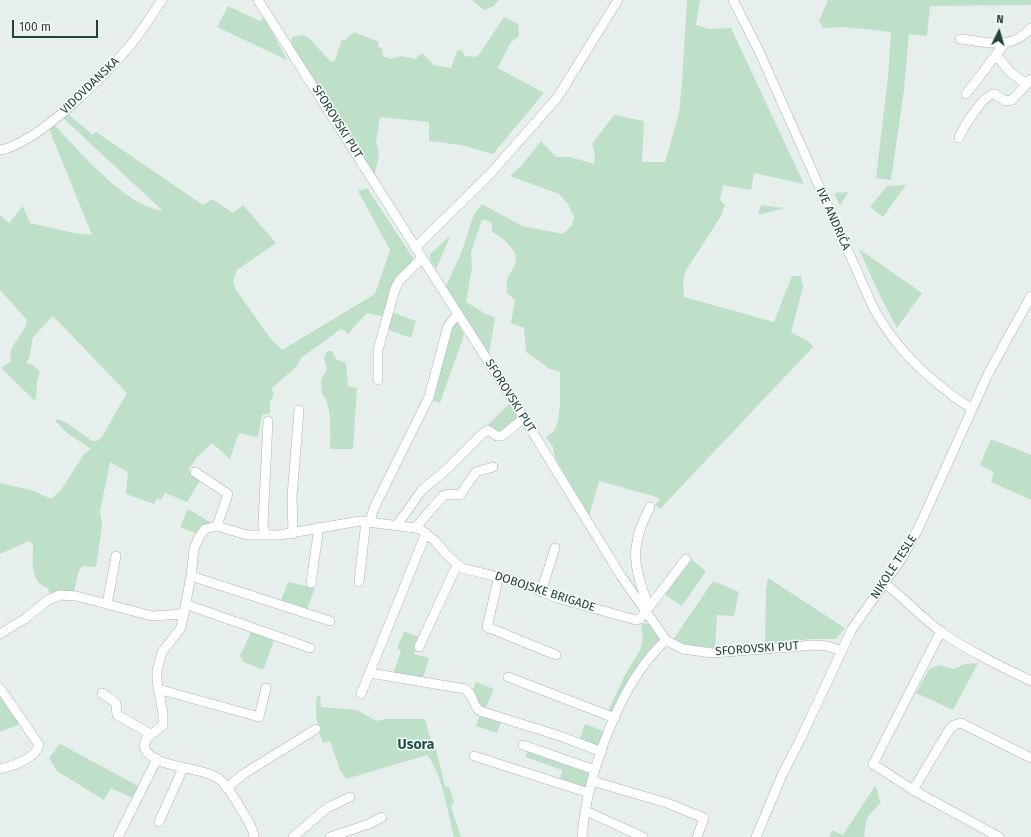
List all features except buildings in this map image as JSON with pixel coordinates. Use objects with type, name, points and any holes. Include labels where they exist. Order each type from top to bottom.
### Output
[{"type":"street","name":"VIDOVDANSKA","points":[[0,150],[26,141],[57,117],[97,80],[129,46],[162,0]]},
{"type":"street","name":"SFOROVSKI PUT","points":[[258,0],[326,104],[415,248],[666,640],[683,649],[712,653],[815,645],[827,646],[842,651]]},
{"type":"street","points":[[415,248],[490,174],[557,98],[618,0]]},
{"type":"street","name":"IVE ANDRIĆA","points":[[733,0],[758,49],[873,307],[886,331],[934,381],[972,409]]},
{"type":"street","points":[[960,39],[1005,43],[1020,38],[1031,28]]},
{"type":"street","points":[[966,94],[1005,43]]},
{"type":"street","points":[[958,138],[963,128],[987,96],[995,94],[1005,101],[1012,100],[1029,81],[1011,73],[996,55]]},
{"type":"street","points":[[378,380],[378,350],[395,289],[399,280],[422,258]]},
{"type":"street","name":"NIKOLE TESLE","points":[[756,837],[782,775],[852,629],[884,583],[919,527],[994,363],[1031,296]]},
{"type":"street","points":[[359,582],[368,521],[430,397],[448,326],[457,314]]},
{"type":"street","points":[[293,534],[292,496],[299,410]]},
{"type":"street","points":[[397,525],[401,517],[422,490],[447,469],[483,433],[488,430],[497,436],[502,436],[524,418]]},
{"type":"street","points":[[265,535],[263,523],[268,421]]},
{"type":"street","points":[[415,528],[443,496],[448,494],[460,494],[476,472],[493,467]]},
{"type":"street","points":[[195,472],[228,494],[217,526],[205,529],[199,536],[193,553],[191,576],[180,631],[167,645],[161,656],[156,675],[164,722],[162,727],[146,739],[144,747],[147,754],[157,759],[183,768],[212,775],[222,782],[250,825],[254,837]]},
{"type":"street","points":[[647,609],[638,577],[636,550],[639,531],[650,507]]},
{"type":"street","name":"DOBOJSKE BRIGADE","points":[[217,526],[242,534],[265,535],[293,534],[319,527],[368,521],[415,528],[426,533],[457,565],[469,570],[516,581],[557,598],[636,620],[640,619],[647,609]]},
{"type":"street","points":[[311,583],[319,527]]},
{"type":"street","points":[[361,694],[426,533]]},
{"type":"street","points":[[541,592],[555,548]]},
{"type":"street","points":[[107,604],[116,556]]},
{"type":"street","points":[[647,609],[662,593],[686,559]]},
{"type":"street","points":[[419,647],[457,565]]},
{"type":"street","points":[[191,576],[330,621]]},
{"type":"street","points":[[499,576],[487,627],[556,655]]},
{"type":"street","points":[[884,583],[917,613],[942,632],[980,656],[1031,681]]},
{"type":"street","points":[[0,634],[26,618],[48,600],[60,594],[76,596],[152,616],[184,614]]},
{"type":"street","points":[[186,604],[310,648]]},
{"type":"street","points":[[942,632],[873,764],[913,790],[999,837]]},
{"type":"street","points":[[581,836],[595,770],[623,698],[654,652],[666,640]]},
{"type":"street","points":[[370,673],[465,689],[470,693],[475,706],[480,711],[553,734],[602,752]]},
{"type":"street","points":[[508,677],[615,718]]},
{"type":"street","points":[[0,688],[23,720],[39,746],[34,754],[29,757],[0,769]]},
{"type":"street","points":[[158,689],[259,717],[266,688]]},
{"type":"street","points":[[102,693],[116,703],[117,715],[151,734]]},
{"type":"street","points":[[913,790],[949,730],[954,725],[961,723],[1031,758]]},
{"type":"street","points":[[227,788],[242,775],[316,729]]},
{"type":"street","points":[[523,745],[595,770]]},
{"type":"street","points":[[474,756],[589,793]]},
{"type":"street","points":[[118,837],[157,759]]},
{"type":"street","points":[[159,822],[183,768]]},
{"type":"street","points":[[592,781],[667,803],[704,818],[697,837]]},
{"type":"street","points":[[293,837],[327,808],[350,797]]},
{"type":"street","points":[[586,811],[642,837]]},
{"type":"street","points":[[330,837],[347,835],[382,817]]},
{"type":"green space","points":[[472,0],[499,0],[494,6],[484,10]]},
{"type":"green space","points":[[687,0],[700,0],[696,25],[709,29],[731,28],[804,184],[754,173],[751,190],[723,185],[720,200],[725,205],[721,216],[685,272],[683,282],[684,297],[774,322],[792,276],[801,276],[803,287],[791,332],[809,342],[813,347],[660,509],[655,505],[660,499],[657,497],[599,481],[589,516],[555,458],[553,447],[546,437],[554,431],[557,426],[560,402],[560,372],[550,369],[526,352],[524,328],[511,323],[515,300],[507,293],[507,283],[508,277],[515,264],[516,256],[508,243],[492,232],[492,223],[482,220],[471,252],[472,267],[466,302],[495,318],[489,355],[445,288],[462,251],[474,214],[482,204],[522,226],[563,234],[572,225],[574,217],[568,204],[559,194],[510,176],[522,165],[541,141],[556,157],[570,157],[594,164],[595,155],[592,144],[614,115],[644,121],[642,162],[665,162],[679,113]]},
{"type":"green space","points":[[828,0],[1031,0],[1031,5],[930,6],[927,36],[909,34],[904,90],[891,180],[876,178],[888,77],[891,32],[845,27],[823,28],[819,21]]},
{"type":"green space","points":[[228,6],[260,21],[264,17],[287,60],[217,27]]},
{"type":"green space","points":[[504,17],[518,24],[519,36],[510,43],[498,68],[544,93],[493,154],[461,145],[429,141],[429,122],[380,117],[376,142],[379,155],[374,177],[291,45],[292,37],[303,35],[309,38],[331,62],[335,60],[342,39],[344,41],[354,32],[379,42],[378,47],[382,48],[383,56],[391,59],[400,56],[415,59],[422,53],[434,65],[451,68],[457,51],[462,50],[465,56],[476,57]]},
{"type":"green space","points":[[67,113],[93,135],[96,132],[203,205],[212,199],[233,213],[243,205],[276,243],[237,270],[233,282],[236,290],[271,339],[282,350],[375,294],[390,250],[358,191],[367,188],[415,261],[397,278],[385,317],[367,313],[349,334],[341,329],[301,358],[296,367],[271,389],[274,394],[270,402],[270,413],[262,415],[258,437],[239,433],[230,459],[212,443],[198,456],[188,470],[201,479],[187,502],[165,493],[161,500],[157,498],[154,504],[126,494],[128,472],[110,462],[100,511],[102,525],[96,567],[82,566],[78,573],[74,593],[61,591],[50,595],[48,588],[38,581],[33,570],[33,544],[29,541],[0,554],[0,483],[34,491],[51,499],[61,490],[84,454],[91,449],[67,433],[55,421],[58,419],[67,423],[92,441],[97,441],[102,437],[127,393],[53,316],[33,337],[29,359],[26,363],[33,365],[40,372],[35,401],[1,368],[11,361],[10,355],[14,345],[26,326],[27,320],[0,290],[0,215],[9,223],[23,206],[30,223],[74,233],[92,235],[49,129],[54,125],[90,163],[119,189],[149,207],[163,211],[63,118]]},
{"type":"green space","points":[[906,185],[883,217],[870,207],[887,186]]},
{"type":"green space","points":[[848,192],[840,206],[835,195],[836,193]]},
{"type":"green space","points":[[761,205],[784,208],[758,215]]},
{"type":"green space","points":[[451,235],[436,269],[430,259],[430,254]]},
{"type":"green space","points":[[859,249],[922,293],[897,328],[880,296]]},
{"type":"green space","points":[[391,312],[416,321],[411,338],[386,329]]},
{"type":"green space","points":[[457,321],[464,335],[440,403],[432,400],[451,325]]},
{"type":"green space","points":[[327,351],[332,351],[336,359],[346,363],[348,386],[357,388],[353,449],[330,449],[329,412],[326,399],[322,394],[321,379],[327,370],[324,357]]},
{"type":"green space","points":[[510,403],[519,416],[500,434],[486,427]]},
{"type":"green space","points":[[991,439],[1031,455],[1031,500],[991,482],[994,472],[980,465]]},
{"type":"green space","points":[[188,509],[213,524],[197,534],[180,527]]},
{"type":"green space","points":[[690,558],[706,571],[682,606],[664,594]]},
{"type":"green space","points":[[768,578],[845,628],[836,639],[811,639],[765,644],[766,589]]},
{"type":"green space","points":[[713,581],[739,592],[734,616],[717,615],[715,649],[681,644],[673,640]]},
{"type":"green space","points":[[288,582],[315,588],[306,611],[280,603]]},
{"type":"green space","points":[[646,623],[655,630],[660,641],[614,712],[607,713],[625,675],[640,650],[643,639],[641,625]]},
{"type":"green space","points":[[252,630],[275,638],[263,670],[244,662],[240,656]]},
{"type":"green space","points":[[404,631],[421,638],[414,654],[429,658],[423,678],[393,674],[401,651],[397,649]]},
{"type":"green space","points":[[978,663],[953,710],[916,693],[930,668],[941,665],[953,669],[965,664]]},
{"type":"green space","points":[[476,682],[494,689],[485,710],[480,707],[472,692]]},
{"type":"green space","points":[[0,691],[23,723],[0,732]]},
{"type":"green space","points":[[317,696],[320,696],[321,707],[357,710],[376,721],[385,719],[425,719],[433,749],[436,749],[445,787],[449,787],[454,802],[451,807],[461,837],[454,837],[441,783],[437,772],[427,755],[346,779],[340,770],[330,741],[323,743],[316,714]]},
{"type":"green space","points":[[480,714],[502,719],[497,733],[476,726]]},
{"type":"green space","points":[[585,724],[606,732],[598,748],[579,741]]},
{"type":"green space","points":[[60,744],[140,787],[135,799],[111,788],[104,800],[57,771],[49,758]]},
{"type":"green space","points":[[529,749],[591,771],[586,790],[559,783],[562,770],[525,757]]},
{"type":"green space","points":[[875,786],[881,802],[868,817],[864,837],[829,837],[832,830],[843,835]]},
{"type":"district","name":"Usora","points":[[416,745]]}]
